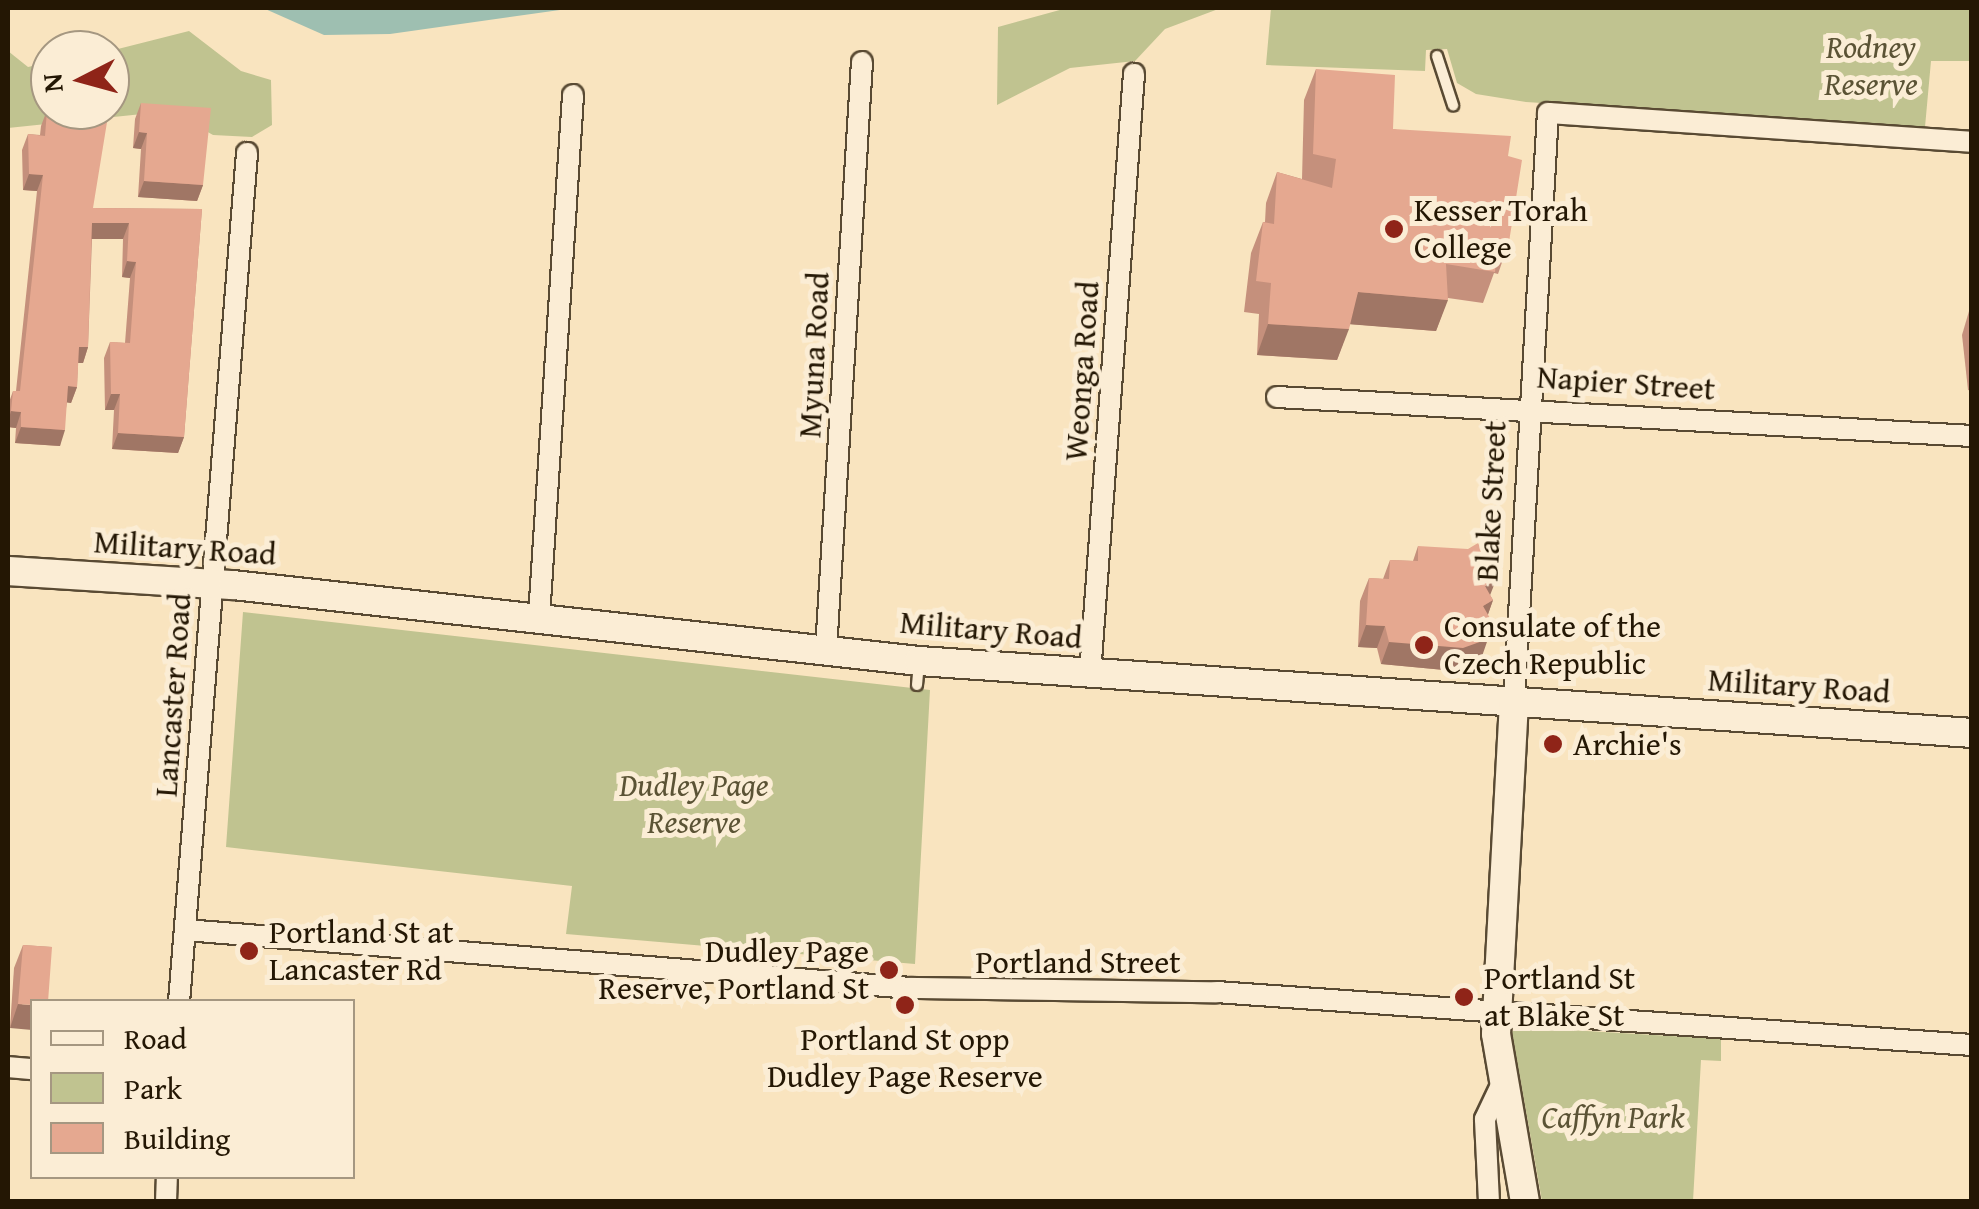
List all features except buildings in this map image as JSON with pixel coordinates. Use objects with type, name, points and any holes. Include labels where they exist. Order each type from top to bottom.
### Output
[{"type":"street","name":"Myuna Road","points":[[826,650],[862,62]]},
{"type":"street","name":"Weonga Road","points":[[1090,674],[1134,74]]},
{"type":"street","points":[[538,617],[573,95]]},
{"type":"street","name":"Blake Street","points":[[1525,1202],[1496,1013],[1548,113],[1972,142]]},
{"type":"street","name":"Lancaster Road","points":[[179,999],[247,153]]},
{"type":"street","name":"Napier Street","points":[[1277,396],[1532,407],[1972,436]]},
{"type":"street","name":"Military Road","points":[[8,571],[212,584],[538,617],[826,650],[918,673],[1090,674],[1972,733]]},
{"type":"street","name":"Portland Street","points":[[185,930],[910,988],[1216,992],[1972,1045]]},
{"type":"street","points":[[1490,1202],[1485,1119],[1504,1079]]},
{"type":"lane","points":[[1438,56],[1453,105]]},
{"type":"green space","points":[[1067,8],[1221,8],[1165,29],[1135,61],[1070,68],[997,105],[998,27]]},
{"type":"green space","name":"Rodney Reserve","points":[[1271,8],[1971,8],[1971,61],[1931,61],[1925,127],[1526,102],[1476,94],[1457,83],[1447,49],[1426,50],[1425,71],[1266,65]]},
{"type":"green space","points":[[189,31],[241,71],[271,80],[272,125],[252,137],[213,135],[171,111],[130,115],[130,46]]},
{"type":"green space","points":[[8,51],[28,67],[30,126],[8,128]]},
{"type":"green space","name":"Dudley Page Reserve","points":[[243,612],[930,690],[915,964],[566,934],[572,886],[226,847]]},
{"type":"green space","name":"Caffyn Park","points":[[1519,1027],[1721,1039],[1721,1061],[1701,1060],[1693,1201],[1542,1201],[1512,1032]]},
{"type":"shaded area","points":[[263,8],[574,8],[390,34],[324,35]]},
{"type":"place","name":"Kesser Torah College","points":[[1394,229]]},
{"type":"place","name":"Consulate of the Czech Republic","points":[[1424,645]]},
{"type":"place","name":"Archie's","points":[[1553,744]]},
{"type":"place","name":"Portland St at Lancaster Rd","points":[[249,951]]},
{"type":"place","name":"Dudley Page Reserve, Portland St","points":[[889,970]]},
{"type":"place","name":"Portland St at Blake St","points":[[1464,997]]},
{"type":"place","name":"Portland St opp Dudley Page Reserve","points":[[905,1005]]}]
